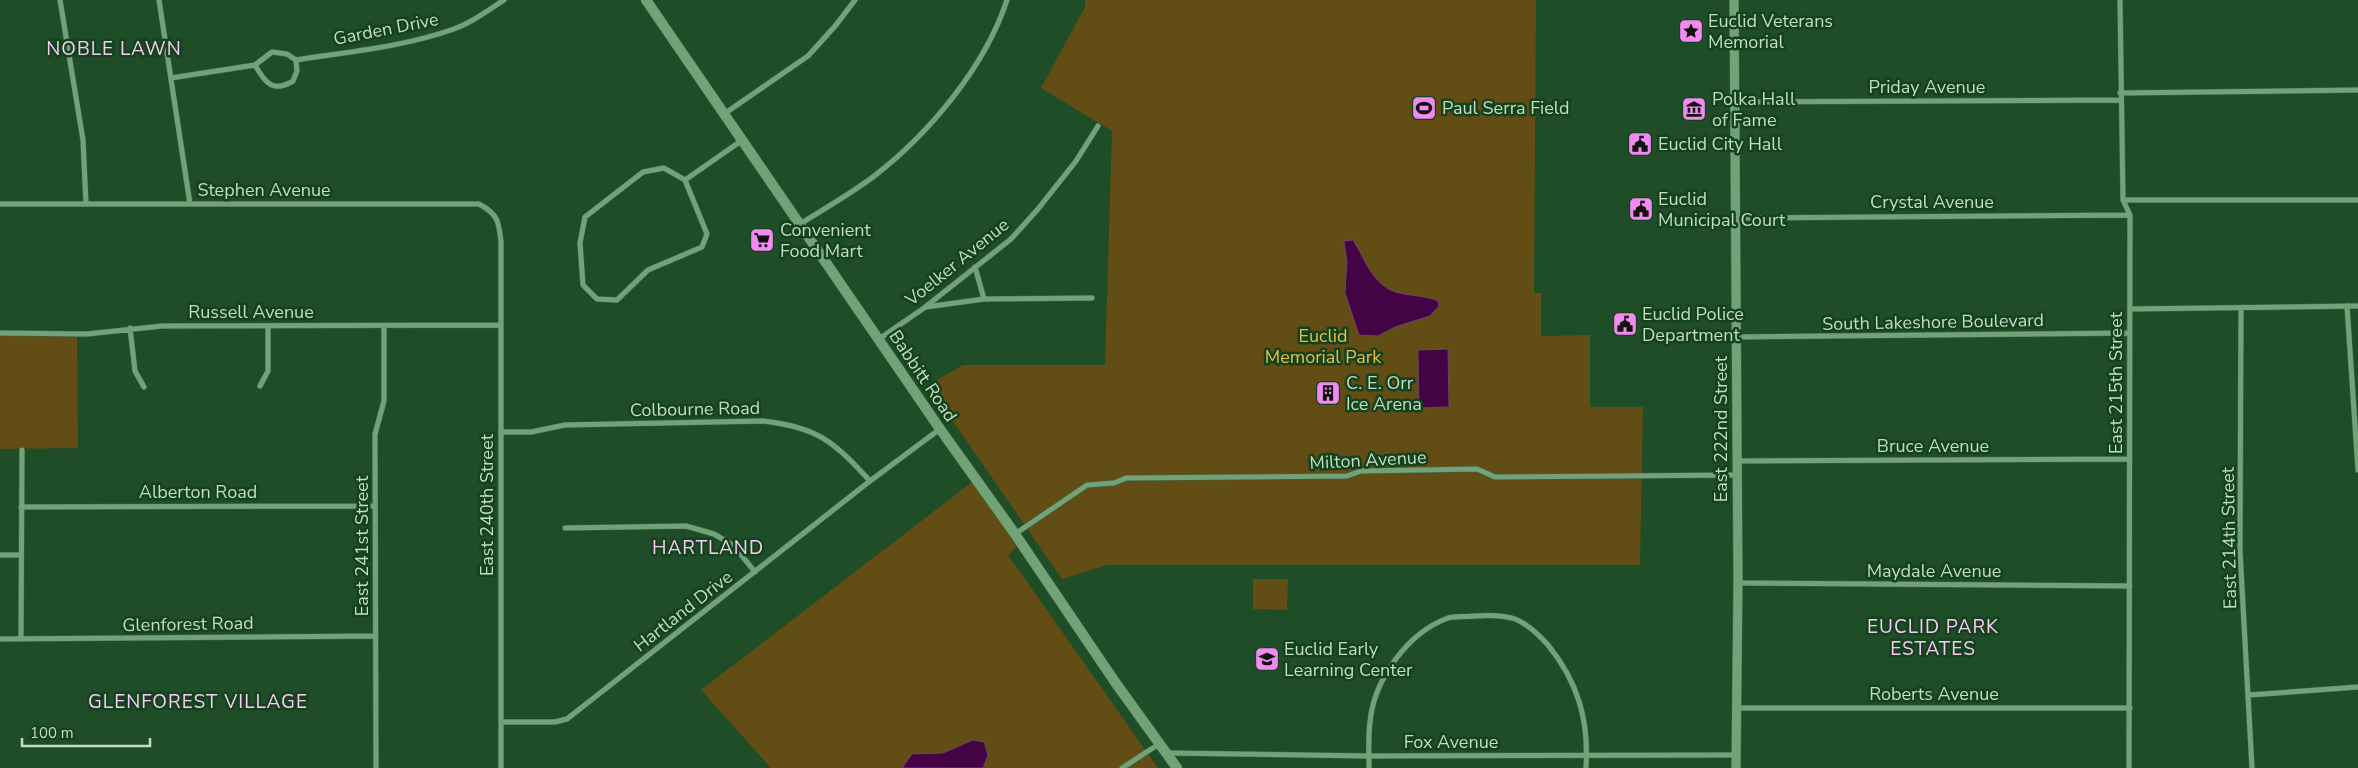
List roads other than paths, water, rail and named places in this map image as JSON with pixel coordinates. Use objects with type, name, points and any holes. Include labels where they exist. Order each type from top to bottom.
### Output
[{"type":"main road","name":"Babbitt Road","points":[[648,1],[741,141],[1177,768]]},
{"type":"street","points":[[60,0],[83,140],[86,204]]},
{"type":"street","points":[[159,0],[190,204]]},
{"type":"street","name":"Garden Drive","points":[[171,78],[256,65],[272,52],[287,54],[296,60],[415,41],[452,30],[477,18],[504,0]]},
{"type":"street","points":[[724,114],[808,56],[836,25],[855,0]]},
{"type":"street","points":[[799,225],[872,177],[901,154],[927,128],[946,106],[988,46],[1007,0]]},
{"type":"street","name":"East 222nd Street","points":[[1734,0],[1738,583],[1736,768]]},
{"type":"street","name":"East 215th Street","points":[[2120,0],[2123,200],[2130,215],[2129,768]]},
{"type":"street","points":[[256,65],[264,80],[274,86],[286,85],[294,81],[297,71],[296,60]]},
{"type":"street","points":[[2120,93],[2358,90]]},
{"type":"street","name":"Priday Avenue","points":[[1734,102],[2120,100]]},
{"type":"street","name":"Voelker Avenue","points":[[879,339],[924,308],[975,267],[1000,250],[1038,209],[1076,161],[1098,126]]},
{"type":"street","points":[[685,180],[741,141]]},
{"type":"street","points":[[664,168],[685,180],[706,234],[702,247],[648,270],[618,300],[597,298],[584,285],[580,243],[584,216],[643,172],[664,168]]},
{"type":"street","points":[[2123,200],[2358,200]]},
{"type":"street","name":"Stephen Avenue","points":[[0,204],[479,204],[489,209],[498,219],[501,242]]},
{"type":"street","name":"Crystal Avenue","points":[[1735,218],[2130,215]]},
{"type":"street","name":"East 240th Street","points":[[501,242],[501,768]]},
{"type":"street","points":[[975,267],[984,299]]},
{"type":"street","points":[[924,308],[984,299],[1092,298]]},
{"type":"street","points":[[2347,306],[2358,470]]},
{"type":"street","points":[[2130,309],[2358,306]]},
{"type":"street","name":"East 214th Street","points":[[2241,308],[2240,551],[2252,768]]},
{"type":"street","name":"Russell Avenue","points":[[0,333],[87,334],[162,326],[502,325]]},
{"type":"street","points":[[260,386],[268,371],[268,326]]},
{"type":"street","name":"East 241st Street","points":[[376,768],[375,434],[384,392],[384,326]]},
{"type":"street","points":[[130,328],[135,371],[144,387]]},
{"type":"street","name":"South Lakeshore Boulevard","points":[[1737,338],[2130,333]]},
{"type":"street","name":"Colbourne Road","points":[[501,432],[531,432],[565,425],[763,421],[787,424],[811,430],[831,442],[870,481]]},
{"type":"street","name":"Hartland Drive","points":[[502,722],[556,722],[567,719],[870,481],[940,429]]},
{"type":"street","points":[[21,639],[22,450]]},
{"type":"street","name":"Bruce Avenue","points":[[1737,461],[2130,458]]},
{"type":"street","name":"Milton Avenue","points":[[1015,534],[1087,485],[1114,483],[1126,478],[1347,476],[1361,471],[1477,469],[1495,477],[1737,475]]},
{"type":"street","name":"Alberton Road","points":[[21,507],[375,506]]},
{"type":"street","points":[[565,528],[686,526],[714,534],[734,546],[755,572]]},
{"type":"street","points":[[0,555],[21,555]]},
{"type":"street","name":"Maydale Avenue","points":[[1738,583],[2130,586]]},
{"type":"street","points":[[1369,768],[1370,721],[1380,687],[1397,654],[1421,632],[1449,618],[1486,615],[1516,620],[1538,634],[1561,661],[1576,688],[1585,725],[1586,768]]},
{"type":"street","name":"Glenforest Road","points":[[0,639],[376,636]]},
{"type":"street","points":[[2249,695],[2358,688]]},
{"type":"street","name":"Roberts Avenue","points":[[1737,708],[2130,708]]},
{"type":"street","points":[[1122,768],[1159,744]]},
{"type":"street","name":"Fox Avenue","points":[[1166,753],[1369,756],[1737,755]]},
{"type":"place","name":"Euclid Veterans Memorial","points":[[1691,31]]},
{"type":"place","name":"Paul Serra Field","points":[[1424,108]]},
{"type":"place","name":"Polka Hall of Fame","points":[[1694,109]]},
{"type":"place","name":"Euclid City Hall","points":[[1640,144]]},
{"type":"place","name":"Euclid Municipal Court","points":[[1641,209]]},
{"type":"place","name":"Convenient Food Mart","points":[[762,240]]},
{"type":"place","name":"Euclid Police Department","points":[[1625,324]]},
{"type":"place","name":"C. E. Orr Ice Arena","points":[[1328,393]]},
{"type":"place","name":"Euclid Early Learning Center","points":[[1267,659]]},
{"type":"district","name":"NOBLE LAWN","points":[[114,48]]},
{"type":"district","name":"HARTLAND","points":[[708,547]]},
{"type":"district","name":"EUCLID PARK ESTATES","points":[[1933,637]]},
{"type":"district","name":"GLENFOREST VILLAGE","points":[[198,701]]},
{"type":"park label","name":"Euclid Memorial Park","points":[[1323,346]]}]
